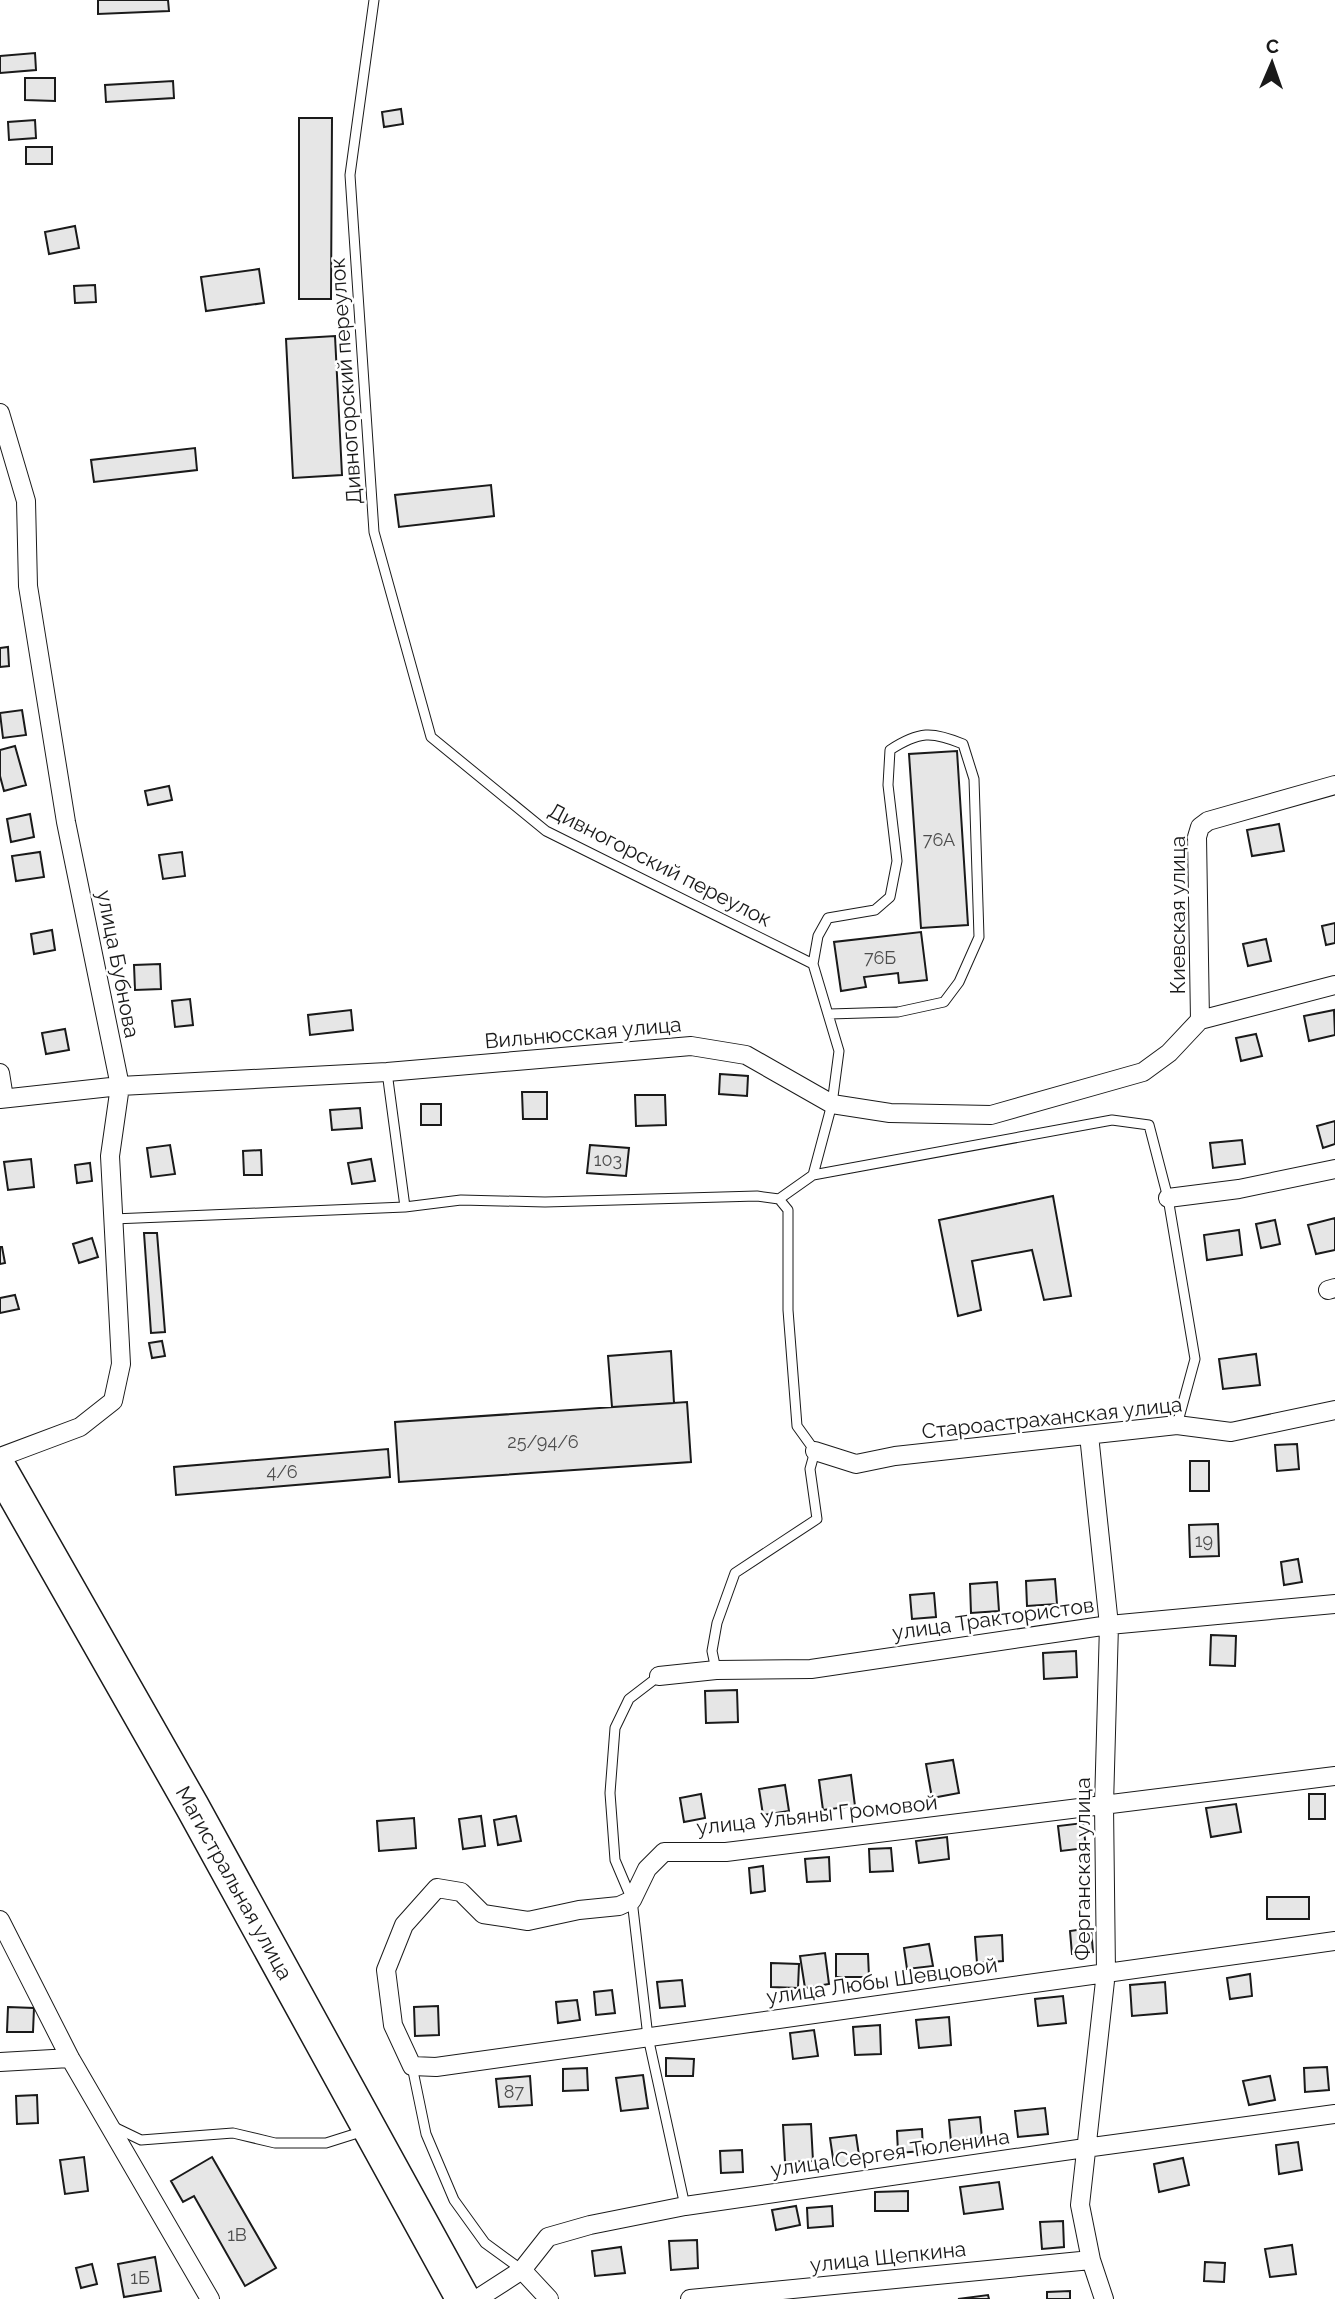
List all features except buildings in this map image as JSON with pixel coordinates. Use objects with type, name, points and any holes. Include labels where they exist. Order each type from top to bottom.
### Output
[{"type":"highway","name":"Магистральная улица","points":[[0,1469],[192,1806],[463,2299]]},
{"type":"street","name":"улица Бубнова","points":[[0,414],[26,501],[28,586],[36,638],[66,822],[120,1086],[110,1156],[121,1364],[113,1401],[80,1427],[0,1457]]},
{"type":"street","name":"Киевская улица","points":[[1200,1020],[1197,837],[1200,827],[1208,821],[1335,785]]},
{"type":"street","points":[[1200,1020],[1335,985]]},
{"type":"street","name":"Вильнюсская улица","points":[[2,1098],[120,1086],[387,1072],[691,1046],[746,1055],[832,1104],[890,1113],[991,1115],[1143,1072],[1169,1053],[1200,1020]]},
{"type":"street","points":[[0,1073],[2,1098]]},
{"type":"street","points":[[1168,1198],[1239,1189],[1335,1169]]},
{"type":"street","name":"Староастраханская улица","points":[[815,1451],[856,1464],[895,1457],[1177,1425],[1231,1432],[1335,1410]]},
{"type":"street","name":"Ферганская улица","points":[[1089,1435],[1109,1625],[1104,1805],[1107,1972],[1080,2205],[1091,2260],[1104,2299]]},
{"type":"street","name":"улица Трактористов","points":[[659,1676],[716,1670],[810,1669],[1109,1625],[1335,1604]]},
{"type":"street","name":"улица Ульяны Громовой","points":[[632,1899],[646,1868],[664,1852],[726,1852],[1335,1776]]},
{"type":"street","points":[[412,2066],[393,2025],[386,1970],[404,1925],[437,1888],[461,1892],[483,1914],[528,1921],[579,1910],[619,1906],[632,1899]]},
{"type":"street","points":[[0,1920],[70,2058],[210,2299]]},
{"type":"street","name":"улица Любы Шевцовой","points":[[412,2066],[436,2067],[1335,1941]]},
{"type":"street","points":[[0,2062],[70,2058]]},
{"type":"street","name":"улица Сергея Тюленина","points":[[477,2299],[522,2270],[548,2238],[590,2225],[685,2206],[1335,2114]]},
{"type":"street","name":"улица Щепкина","points":[[690,2299],[1091,2260]]},
{"type":"street","points":[[522,2270],[549,2299]]},
{"type":"lane","name":"Дивногорский переулок","points":[[374,0],[350,175],[374,532],[431,737],[546,831],[813,964]]},
{"type":"lane","points":[[813,1175],[832,1104],[839,1051],[813,964],[818,936],[828,918],[875,910],[890,897],[897,861],[888,785],[890,750],[909,738],[939,734],[963,744],[974,779],[979,937],[959,982],[944,1002],[898,1012],[828,1014]]},
{"type":"lane","points":[[387,1072],[405,1207]]},
{"type":"lane","points":[[779,1199],[813,1175],[1112,1120],[1149,1125],[1168,1198],[1195,1359],[1177,1425]]},
{"type":"lane","points":[[113,1219],[405,1207],[461,1200],[545,1202],[757,1196],[779,1199],[788,1210],[788,1310],[797,1426],[815,1451],[810,1469],[817,1519],[735,1573],[717,1623],[712,1651],[716,1670]]},
{"type":"lane","points":[[659,1676],[629,1699],[615,1728],[610,1793],[615,1860],[632,1899],[648,2037],[685,2206]]},
{"type":"lane","points":[[412,2066],[426,2134],[454,2200],[485,2243],[522,2270]]},
{"type":"lane","points":[[107,2123],[141,2140],[233,2133],[275,2143],[326,2143],[370,2129]]}]
